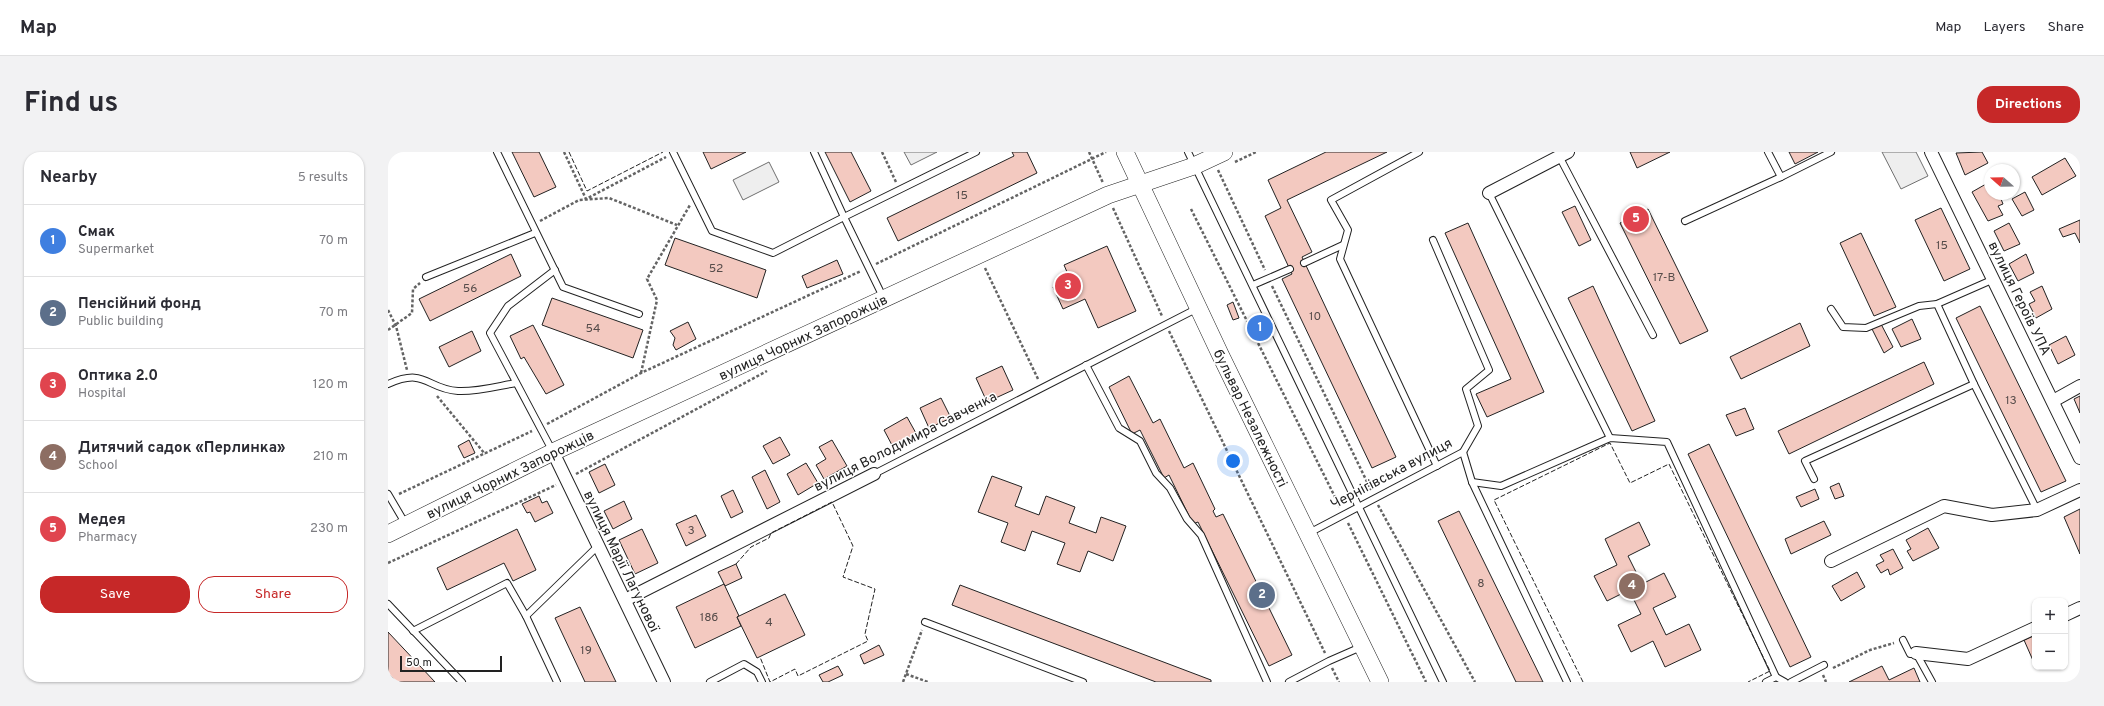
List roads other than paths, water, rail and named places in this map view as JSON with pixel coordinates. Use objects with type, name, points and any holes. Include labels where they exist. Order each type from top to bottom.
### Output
[{"type":"street","name":"бульвар Незалежності","points":[[1125,152],[1198,308],[1380,682]]},
{"type":"street","name":"вулиця Героїв УПА","points":[[1931,152],[2080,458]]},
{"type":"street","points":[[1489,192],[1563,154]]},
{"type":"street","name":"вулиця Чорних Запорожців","points":[[388,534],[554,452],[1108,195],[1140,183],[1191,159],[1222,162]]},
{"type":"street","points":[[2053,401],[2080,386]]},
{"type":"street","name":"вулиця Марії Лагунової","points":[[554,452],[664,682]]},
{"type":"street","name":"вулиця Володимира Савченка","points":[[625,600],[874,474]]},
{"type":"street","points":[[1831,561],[1944,506],[1992,515],[2037,510],[2080,490]]},
{"type":"street","points":[[2068,614],[2080,608]]},
{"type":"street","points":[[1916,652],[1968,658],[2032,629]]},
{"type":"lane","points":[[497,152],[535,233],[563,286],[639,314]]},
{"type":"lane","points":[[814,152],[884,299]]},
{"type":"lane","points":[[673,153],[712,231],[773,253],[976,152]]},
{"type":"lane","points":[[1419,152],[1331,200],[1348,230],[1340,259],[1437,466]]},
{"type":"lane","points":[[1768,152],[1781,177]]},
{"type":"lane","points":[[1685,221],[1781,177],[1831,152]]},
{"type":"lane","points":[[1563,154],[1653,335]]},
{"type":"lane","points":[[1191,159],[1443,682]]},
{"type":"lane","points":[[1489,192],[1610,438]]},
{"type":"lane","points":[[426,277],[535,233]]},
{"type":"lane","name":"Чернігівська вулиця","points":[[1308,534],[1376,500],[1463,452],[1478,426],[1466,388],[1490,370],[1433,240]]},
{"type":"lane","points":[[1304,262],[1343,245]]},
{"type":"lane","points":[[1253,285],[1290,269]]},
{"type":"lane","points":[[554,452],[490,333],[508,306],[555,270]]},
{"type":"lane","points":[[1831,309],[1843,327],[1866,328],[1919,306],[1937,304],[1994,279]]},
{"type":"lane","points":[[1937,304],[1974,384],[2037,510]]},
{"type":"lane","name":"вулиця Володимира Савченка","points":[[874,474],[1198,308]]},
{"type":"lane","points":[[1086,365],[1118,428],[1140,441],[1156,473],[1170,488],[1187,519],[1201,535],[1267,682]]},
{"type":"lane","points":[[388,384],[409,376],[422,378],[457,391],[516,383]]},
{"type":"lane","points":[[1814,479],[1805,461],[1974,384]]},
{"type":"lane","points":[[1472,482],[1501,486],[1610,438],[1666,442],[1776,677],[1785,682]]},
{"type":"lane","points":[[1463,452],[1472,482],[1567,682]]},
{"type":"lane","points":[[390,496],[406,525]]},
{"type":"lane","points":[[526,616],[599,545]]},
{"type":"lane","points":[[413,631],[507,583],[526,616],[557,682]]},
{"type":"lane","points":[[388,604],[462,682]]},
{"type":"lane","points":[[925,622],[1083,682]]},
{"type":"lane","points":[[1902,640],[1910,654],[1916,652],[1932,682]]},
{"type":"lane","points":[[1289,682],[1329,661],[1363,646]]},
{"type":"lane","points":[[710,682],[744,664],[758,672],[762,682]]},
{"type":"lane","points":[[1791,682],[1824,665]]},
{"type":"lane","points":[[1766,682],[1776,677]]},
{"type":"place","name":"Медея","points":[[1636,219]]},
{"type":"place","name":"Оптика 2.0","points":[[1068,286]]},
{"type":"place","name":"Смак","points":[[1260,328]]},
{"type":"place","name":"Дитячий садок «Перлинка»","points":[[1632,586]]},
{"type":"place","name":"Пенсійний фонд","points":[[1262,595]]}]
